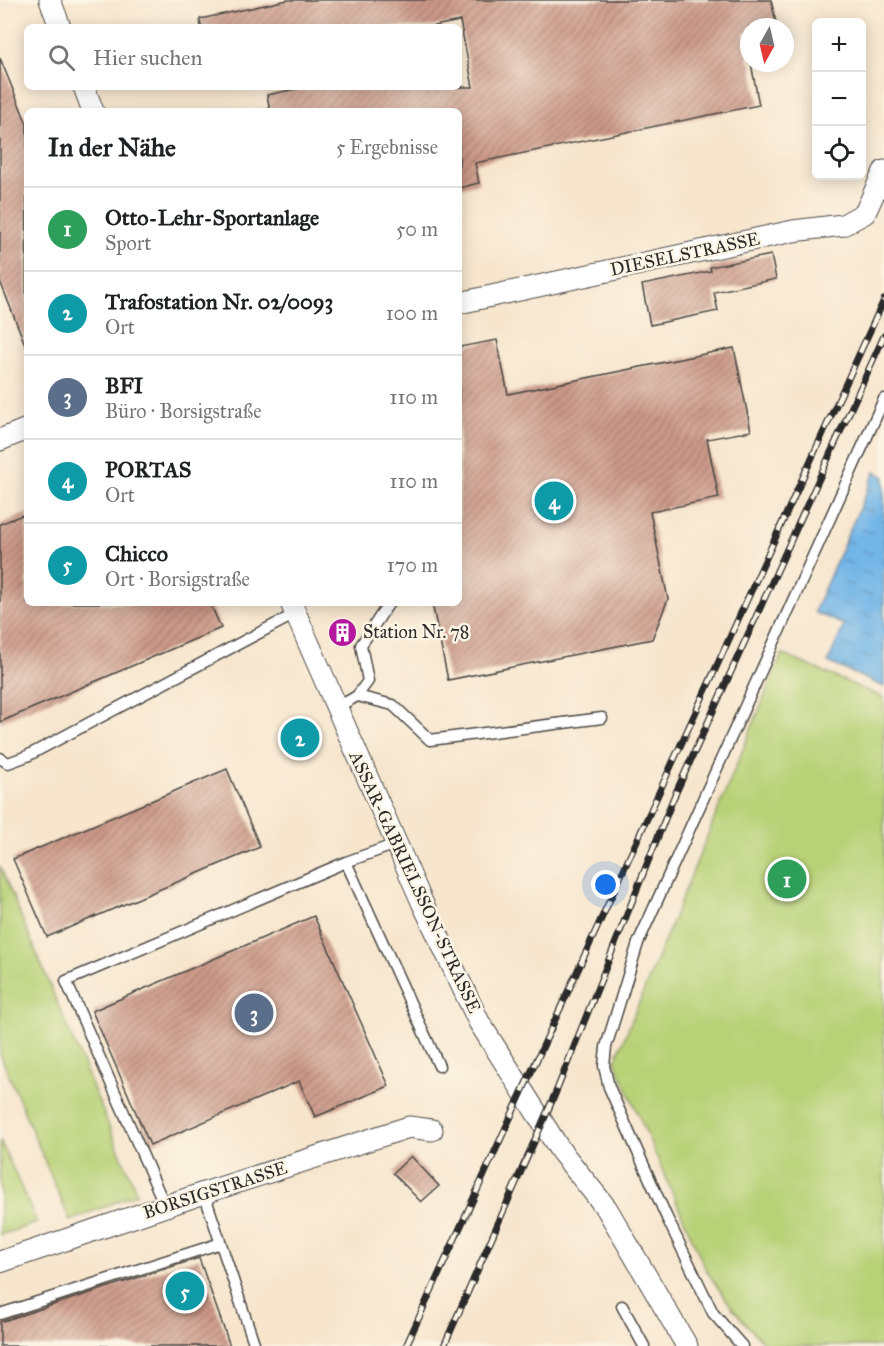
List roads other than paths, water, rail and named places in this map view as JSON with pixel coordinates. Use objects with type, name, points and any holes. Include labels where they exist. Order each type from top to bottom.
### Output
[{"type":"street","points":[[50,0],[59,24]]},
{"type":"street","points":[[85,90],[92,108]]},
{"type":"street","name":"DIESELSTRASSE","points":[[462,302],[793,231],[843,225],[865,213],[884,171]]},
{"type":"street","points":[[0,440],[24,430]]},
{"type":"street","name":"ASSAR-GABRIELSSON-STRASSE","points":[[293,608],[396,844],[479,1022],[560,1150],[607,1209],[687,1346]]},
{"type":"street","name":"BORSIGSTRASSE","points":[[0,1262],[409,1127],[432,1130]]},
{"type":"lane","points":[[742,1346],[713,1313],[667,1218],[609,1087],[604,1066],[606,1047],[638,943],[884,399]]},
{"type":"lane","points":[[335,708],[357,696],[368,681],[361,645],[387,606]]},
{"type":"lane","points":[[0,758],[8,763],[27,756],[293,608]]},
{"type":"lane","points":[[357,696],[393,705],[430,740],[602,718]]},
{"type":"lane","points":[[165,1206],[66,981],[346,862],[396,844]]},
{"type":"lane","points":[[346,862],[439,1066]]},
{"type":"lane","points":[[204,1193],[255,1346]]},
{"type":"lane","points":[[0,1314],[221,1243]]},
{"type":"lane","points":[[622,1306],[644,1346]]},
{"type":"water","points":[[875,472],[884,476],[884,687],[828,662],[844,625],[814,612]]},
{"type":"railway","points":[[406,1346],[884,300]]},
{"type":"railway","points":[[444,1346],[556,1092],[673,799],[884,336]]},
{"type":"place","name":"PORTAS","points":[[554,501]]},
{"type":"place","name":"Station Nr. 78","points":[[342,632]]},
{"type":"place","name":"Trafostation Nr. 02/0093","points":[[300,738]]},
{"type":"place","name":"Otto-Lehr-Sportanlage","points":[[787,879]]},
{"type":"place","name":"BFI","points":[[254,1013]]},
{"type":"place","name":"Chicco","points":[[185,1291]]}]
